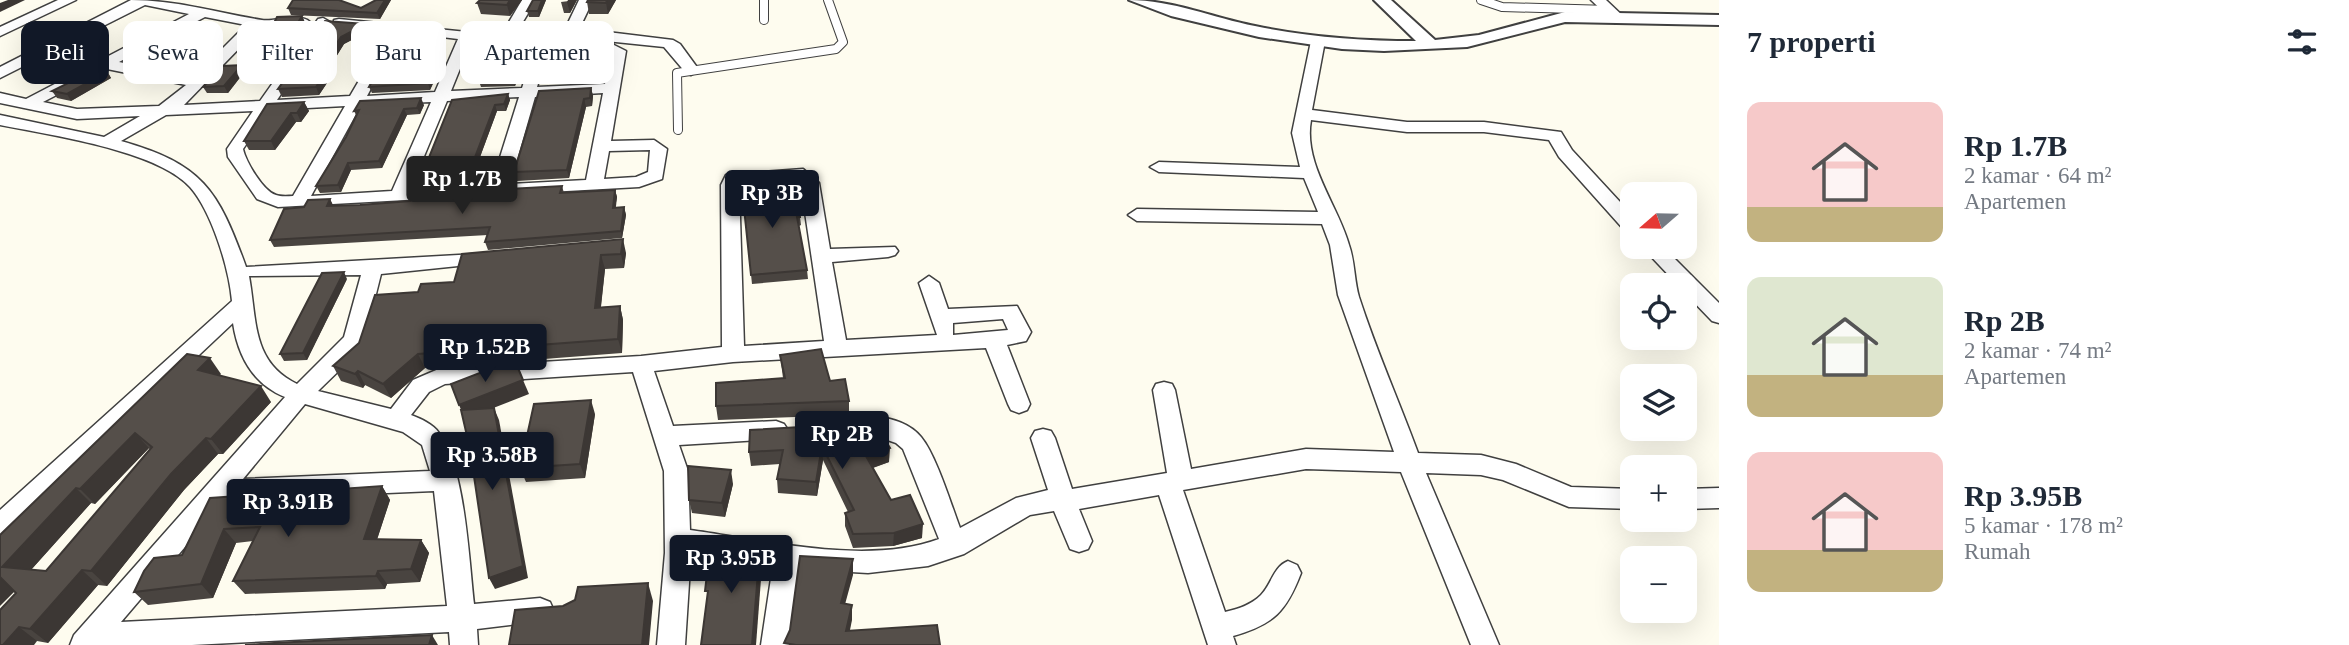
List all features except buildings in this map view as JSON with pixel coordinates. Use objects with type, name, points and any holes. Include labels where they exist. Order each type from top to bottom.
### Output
[{"type":"street","points":[[0,32],[69,0]]},
{"type":"street","points":[[517,21],[529,0]]},
{"type":"street","points":[[586,0],[575,23],[576,33],[668,43],[675,47],[691,70]]},
{"type":"street","points":[[1137,0],[1227,26],[1318,41],[1425,45],[1488,38],[1541,20],[1613,14],[1719,20]]},
{"type":"street","points":[[1369,0],[1425,45]]},
{"type":"street","points":[[1382,0],[1425,45]]},
{"type":"street","points":[[1598,0],[1613,14]]},
{"type":"street","points":[[0,74],[140,1],[251,21]]},
{"type":"street","points":[[109,62],[204,12]]},
{"type":"street","points":[[399,195],[465,39],[456,34],[446,33]]},
{"type":"street","points":[[223,56],[237,40]]},
{"type":"street","points":[[499,190],[542,45],[555,40],[618,48],[594,186]]},
{"type":"street","points":[[1318,41],[1300,134],[1310,173],[1331,218],[1340,245],[1348,295],[1409,461],[1485,645]]},
{"type":"street","points":[[28,104],[66,84]]},
{"type":"street","points":[[110,145],[171,107],[199,84]]},
{"type":"street","points":[[280,84],[235,149],[237,161],[260,195],[279,201],[594,186],[639,182],[656,175],[659,149],[654,145],[602,146]]},
{"type":"street","points":[[299,202],[365,84]]},
{"type":"street","points":[[0,98],[77,114],[171,107],[612,88]]},
{"type":"street","points":[[1304,114],[1407,127],[1484,127],[1555,136],[1573,162],[1620,214]]},
{"type":"street","points":[[0,120],[110,145],[175,166],[197,183],[239,275],[240,304],[248,346],[267,376],[302,394],[395,420],[433,440],[438,448],[445,480],[463,632]]},
{"type":"street","points":[[1159,167],[1310,173]]},
{"type":"street","points":[[733,354],[732,179],[797,173],[810,183],[824,257],[836,347]]},
{"type":"street","points":[[1137,215],[1331,218]]},
{"type":"street","points":[[824,257],[888,251]]},
{"type":"street","points":[[253,271],[373,268],[505,256]]},
{"type":"street","points":[[1664,259],[1719,316]]},
{"type":"street","points":[[88,641],[302,394],[346,351],[354,338],[373,268]]},
{"type":"street","points":[[929,284],[943,317],[948,343]]},
{"type":"street","points":[[0,526],[240,304]]},
{"type":"street","points":[[395,420],[421,386],[441,376],[836,347],[994,340],[1018,336],[1020,332],[1010,312],[943,317]]},
{"type":"street","points":[[994,340],[1019,404]]},
{"type":"street","points":[[641,363],[654,410],[666,436],[676,471],[678,540],[671,645]]},
{"type":"street","points":[[1164,390],[1174,482],[1219,637],[1268,609],[1281,592],[1288,573]]},
{"type":"street","points":[[666,436],[859,426],[889,427],[902,432],[914,444],[955,546]]},
{"type":"street","points":[[1043,438],[1062,502],[1079,541]]},
{"type":"street","points":[[678,540],[854,562],[893,560],[955,546],[1031,502],[1062,502],[1306,459],[1409,461],[1493,467],[1569,497],[1620,499]]},
{"type":"street","points":[[218,490],[445,480]]},
{"type":"street","points":[[1697,499],[1719,498]]},
{"type":"street","points":[[775,645],[788,554]]},
{"type":"street","points":[[88,641],[463,632],[570,608]]},
{"type":"lane","points":[[764,0],[764,20]]},
{"type":"lane","points":[[678,130],[676,75],[691,70],[836,49],[843,41],[828,0]]},
{"type":"lane","points":[[1482,0],[1502,7],[1613,14]]}]
